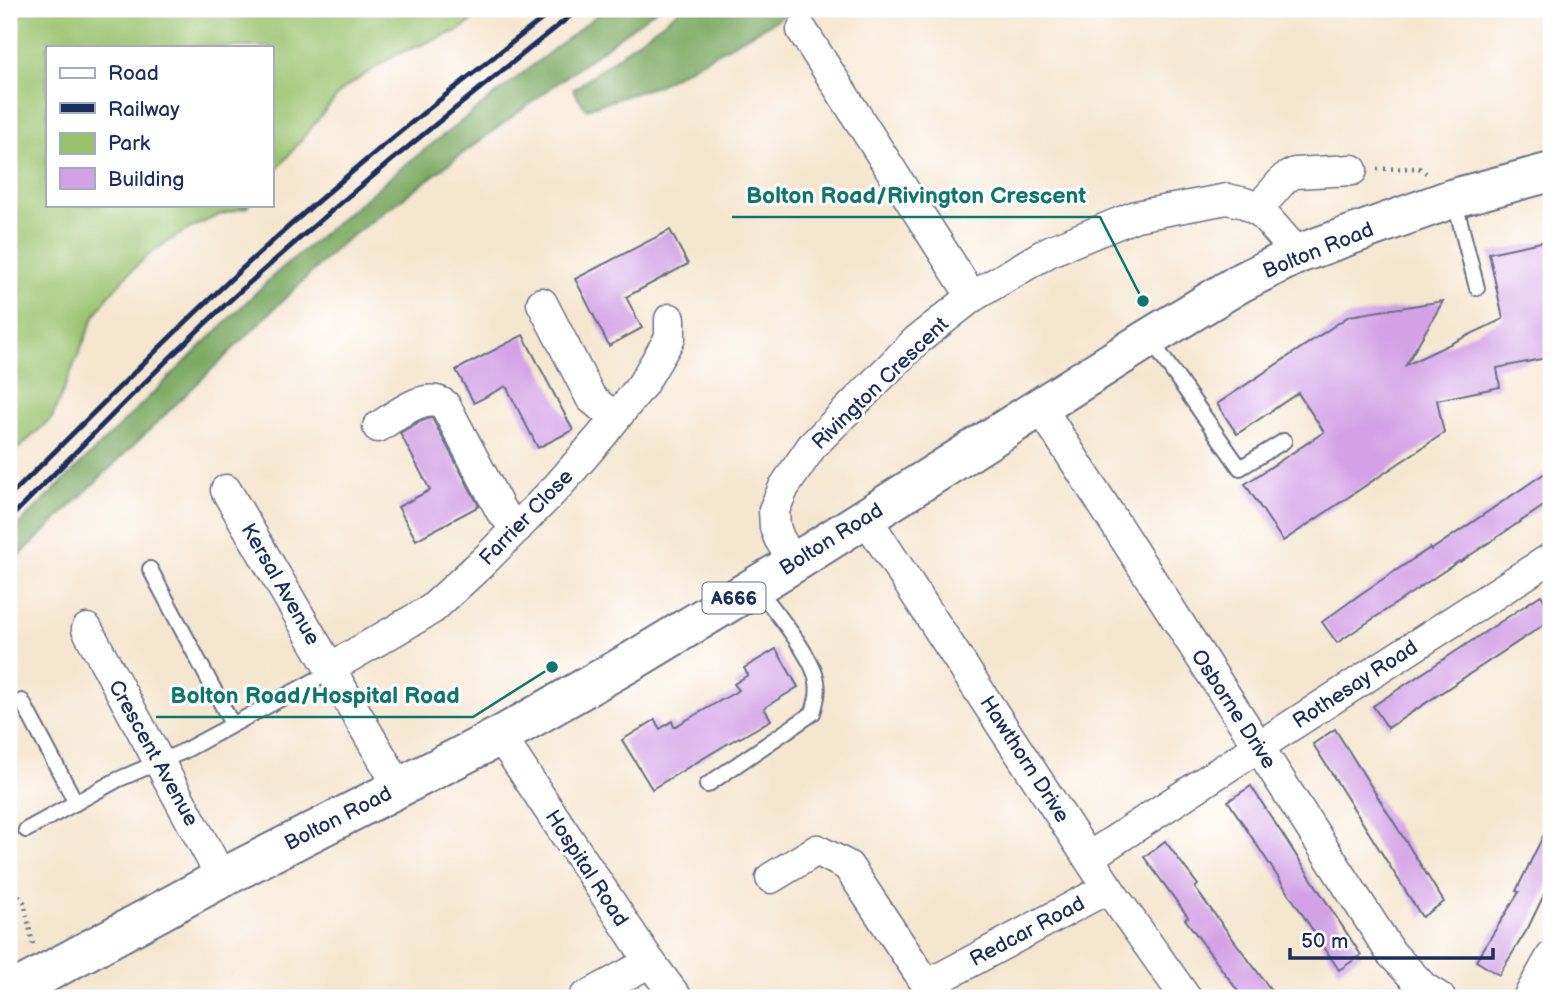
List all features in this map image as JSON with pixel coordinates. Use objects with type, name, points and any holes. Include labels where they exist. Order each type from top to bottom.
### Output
[{"type":"main road","name":"Bolton Road","points":[[24,985],[222,878],[500,736],[634,660],[794,563],[1240,283],[1298,254],[1454,198],[1551,172]]},
{"type":"street","points":[[802,30],[972,297]]},
{"type":"street","points":[[1257,210],[1284,178],[1295,173],[1352,170]]},
{"type":"street","name":"Rivington Crescent","points":[[794,563],[775,527],[774,510],[784,487],[812,446],[916,341],[972,297],[1050,251],[1136,216],[1227,199],[1245,203],[1262,213],[1298,254]]},
{"type":"street","points":[[542,303],[591,398],[615,418]]},
{"type":"street","name":"Farrier Close","points":[[331,669],[432,609],[557,487],[642,384],[670,338],[670,319]]},
{"type":"street","points":[[378,427],[421,401],[431,399],[445,405],[501,511],[517,528]]},
{"type":"street","name":"Osborne Drive","points":[[1041,408],[1391,953],[1424,988],[1440,998]]},
{"type":"street","name":"Kersal Avenue","points":[[226,490],[399,787]]},
{"type":"street","name":"Hawthorn Drive","points":[[866,518],[1108,888],[1186,998]]},
{"type":"street","name":"Rothesay Road","points":[[1089,857],[1551,558]]},
{"type":"street","name":"Crescent Avenue","points":[[86,629],[222,878]]},
{"type":"street","name":"Hospital Road","points":[[500,736],[650,962],[677,998]]},
{"type":"street","name":"Redcar Road","points":[[771,877],[817,850],[848,866],[927,985],[1108,888]]},
{"type":"street","points":[[1528,998],[1551,957]]},
{"type":"street","points":[[584,998],[650,962]]},
{"type":"lane","points":[[1454,198],[1476,288]]},
{"type":"lane","points":[[1149,338],[1240,468],[1283,441]]},
{"type":"lane","points":[[150,569],[232,724]]},
{"type":"lane","points":[[707,785],[813,713],[818,695],[812,663],[756,585]]},
{"type":"lane","points":[[26,830],[117,780],[182,752],[331,669]]},
{"type":"lane","points":[[22,701],[76,803]]},
{"type":"path","points":[[1352,170],[1419,168],[1454,198]]},
{"type":"path","points":[[9,886],[24,902],[24,985]]},
{"type":"green space","points":[[9,9],[489,9],[459,30],[395,55],[342,90],[273,175],[273,46],[46,46],[46,206],[248,206],[193,227],[146,257],[127,275],[94,317],[52,418],[9,457]]},
{"type":"green space","points":[[605,9],[657,9],[341,244],[9,566],[9,534],[274,275],[400,169]]},
{"type":"green space","points":[[681,9],[795,9],[659,85],[586,109],[573,90]]},
{"type":"building","points":[[670,230],[688,264],[626,297],[642,328],[609,346],[575,279]]},
{"type":"building","points":[[1551,240],[1551,357],[1497,368],[1500,387],[1437,400],[1444,433],[1283,541],[1245,484],[1324,432],[1298,393],[1237,434],[1217,404],[1349,316],[1443,301],[1406,365],[1503,319],[1489,253]]},
{"type":"building","points":[[523,335],[573,430],[538,448],[506,386],[474,403],[456,370]]},
{"type":"building","points":[[430,418],[479,506],[416,540],[398,507],[430,490],[400,433]]},
{"type":"building","points":[[1551,469],[1551,501],[1337,643],[1322,622]]},
{"type":"building","points":[[1541,595],[1551,610],[1551,620],[1388,728],[1373,706]]},
{"type":"building","points":[[776,649],[798,687],[764,708],[771,720],[652,789],[622,740],[655,720],[660,729],[672,721],[674,727],[739,690],[734,684],[748,675],[744,668]]},
{"type":"building","points":[[1335,729],[1444,902],[1422,917],[1313,744]]},
{"type":"building","points":[[1251,786],[1361,955],[1339,970],[1228,801]]},
{"type":"building","points":[[1551,820],[1551,880],[1528,928],[1499,975],[1476,961],[1519,892],[1516,891]]},
{"type":"building","points":[[1165,841],[1198,885],[1195,888],[1277,998],[1243,998],[1185,919],[1188,917],[1144,857]]},
{"type":"railway","points":[[9,497],[254,258],[338,184],[555,9]]},
{"type":"railway","points":[[9,519],[169,358],[267,267],[399,154],[579,9]]},
{"type":"place","name":"Bolton Road/Rivington Crescent","points":[[1143,301]]},
{"type":"place","name":"Bolton Road/Hospital Road","points":[[552,667]]}]
